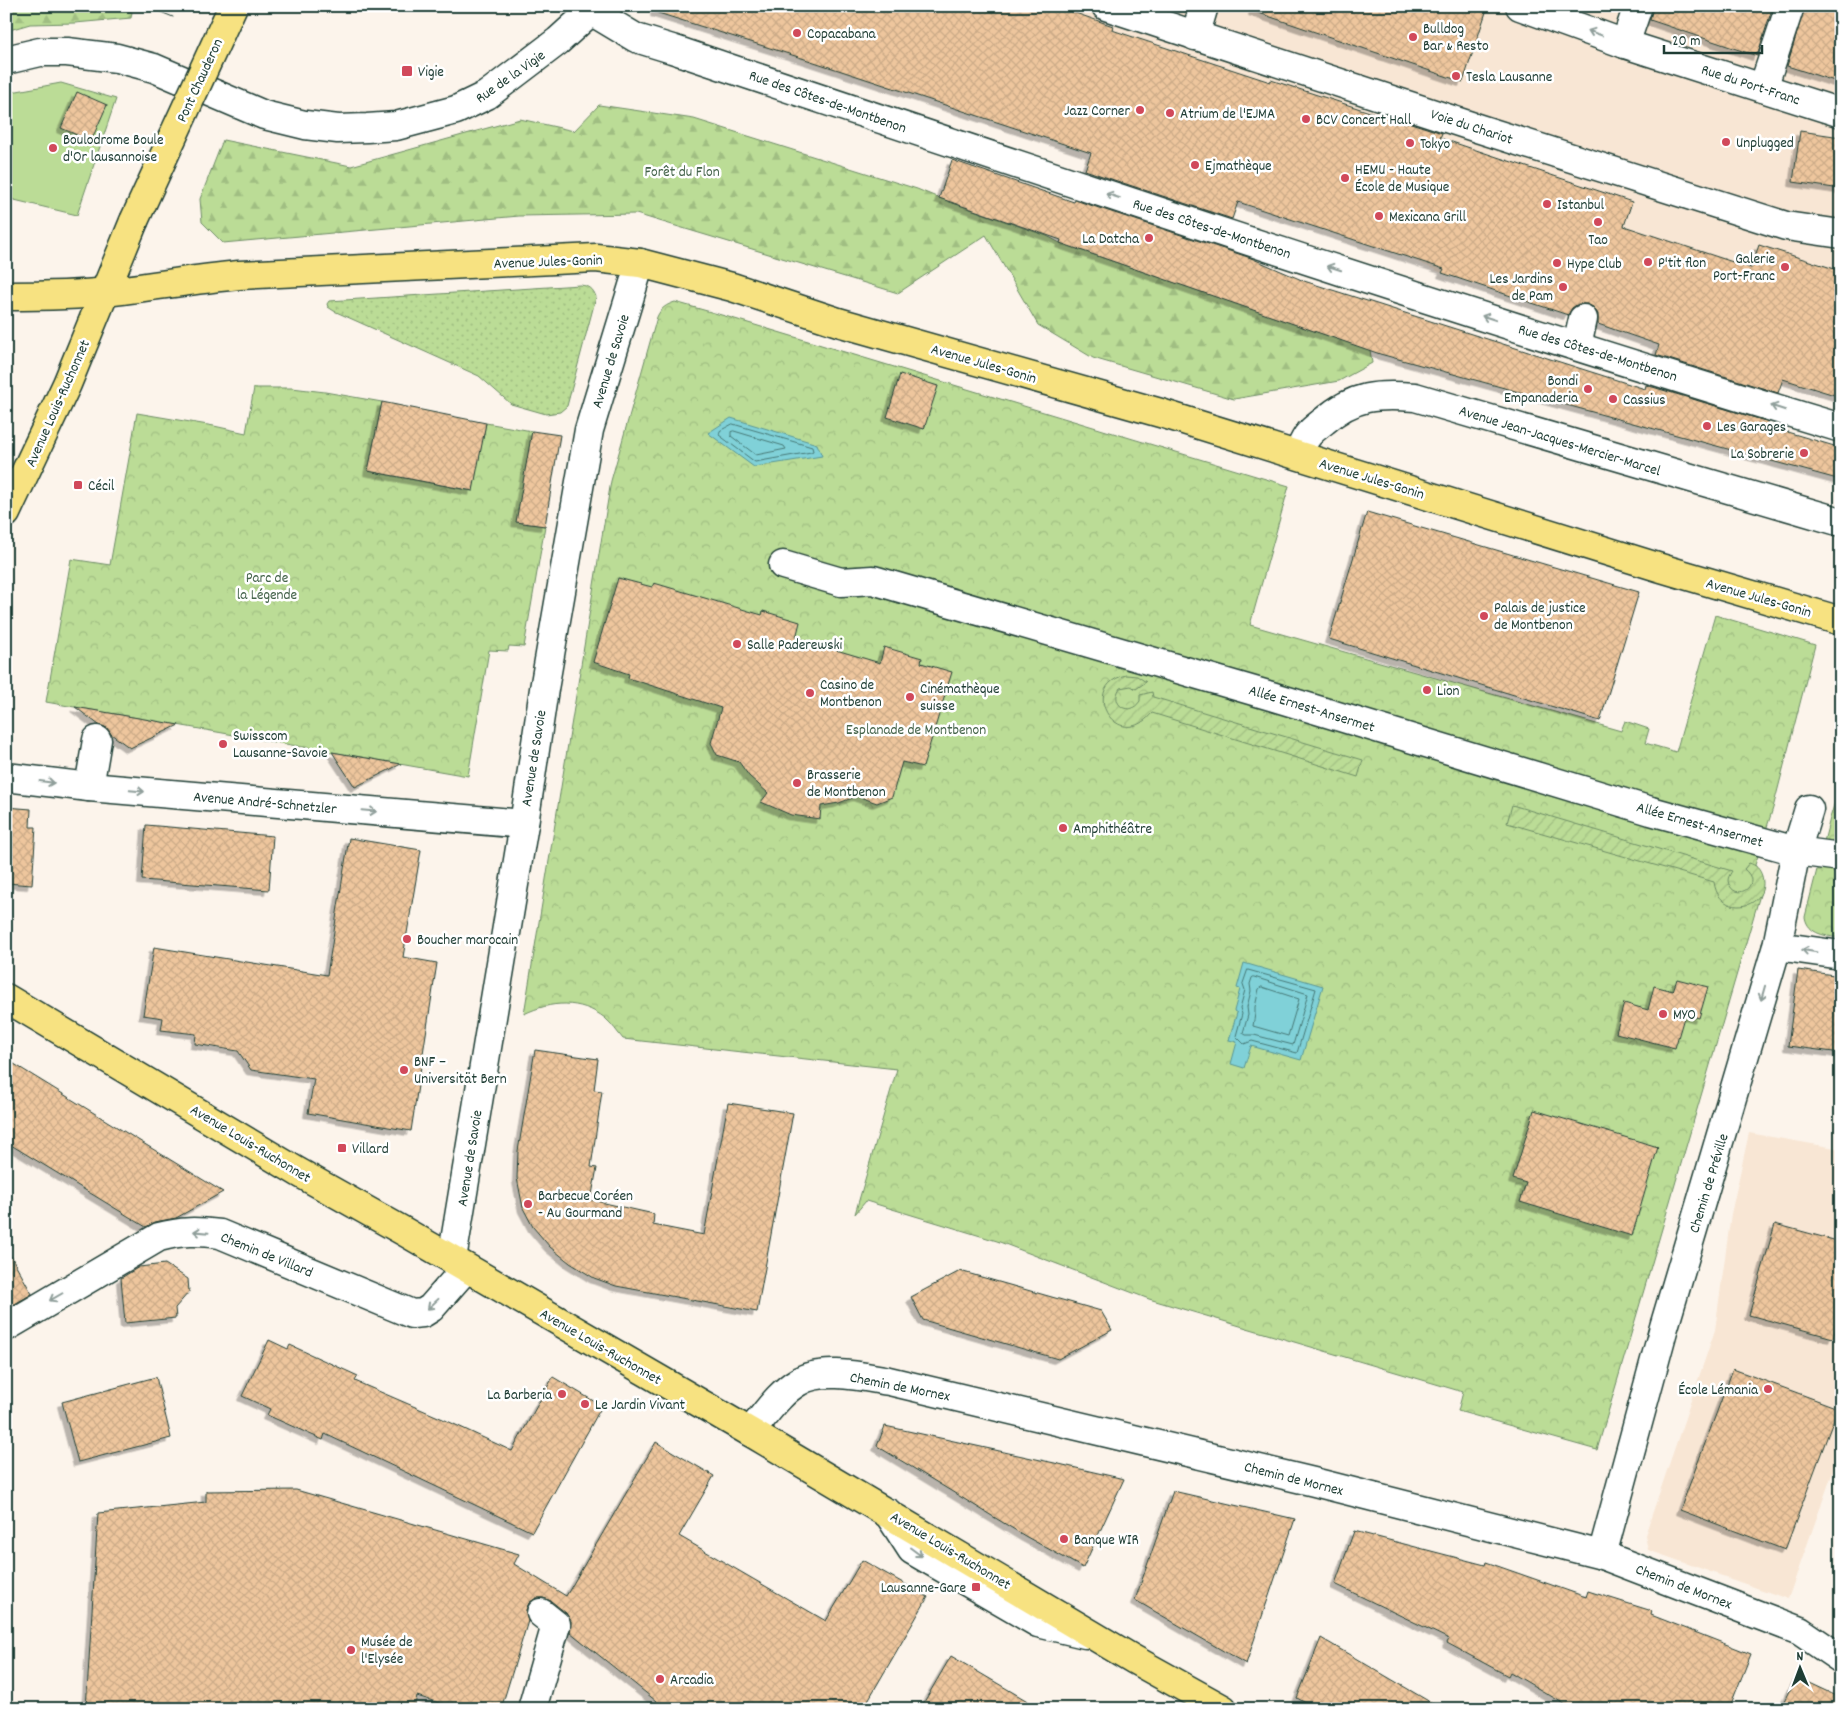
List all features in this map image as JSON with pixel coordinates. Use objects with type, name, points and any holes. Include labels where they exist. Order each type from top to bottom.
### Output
[{"type":"main road","name":"Pont Chauderon","points":[[105,292],[134,221],[233,6]]},
{"type":"main road","name":"Avenue Jules-Gonin","points":[[6,296],[105,292],[195,279],[239,275],[596,258],[640,263],[732,287],[838,322],[1154,411],[1661,568],[1841,621]]},
{"type":"main road","name":"Avenue Louis-Ruchonnet","points":[[6,513],[64,389],[105,292]]},
{"type":"main road","name":"Avenue Louis-Ruchonnet","points":[[6,998],[298,1172],[750,1432],[1222,1709]]},
{"type":"street","name":"Voie du Chariot","points":[[1106,6],[1480,129],[1786,226],[1841,234]]},
{"type":"street","points":[[1195,36],[1204,6]]},
{"type":"street","name":"Rue du Port-Franc","points":[[1520,6],[1625,44],[1841,113]]},
{"type":"street","points":[[1625,44],[1638,6]]},
{"type":"street","points":[[1763,88],[1790,6]]},
{"type":"street","name":"Rue de la Vigie","points":[[6,60],[40,52],[67,52],[117,58],[154,68],[264,115],[305,125],[338,129],[396,126],[456,110],[487,95],[558,41],[592,9]]},
{"type":"street","name":"Rue des Côtes-de-Montbenon","points":[[592,9],[636,38],[672,48],[1085,187],[1577,346],[1841,428]]},
{"type":"street","name":"Avenue de Savoie","points":[[459,1264],[544,689],[589,430],[640,263]]},
{"type":"street","points":[[1577,346],[1583,320]]},
{"type":"street","name":"Avenue Jean-Jacques-Mercier-Marcel","points":[[1298,455],[1308,434],[1334,412],[1352,402],[1365,397],[1387,395],[1415,397],[1841,522]]},
{"type":"street","name":"Allée Ernest-Ansermet","points":[[783,565],[840,582],[873,580],[1271,696],[1651,810],[1796,851],[1841,857]]},
{"type":"street","points":[[89,787],[97,740]]},
{"type":"street","name":"Avenue André-Schnetzler","points":[[6,777],[89,787],[524,824]]},
{"type":"street","name":"Chemin de Préville","points":[[1602,1555],[1664,1327],[1777,946],[1796,851],[1808,809]]},
{"type":"street","points":[[1777,946],[1841,956]]},
{"type":"street","name":"Chemin de Villard","points":[[6,1327],[159,1237],[180,1231],[220,1234],[412,1314],[423,1313],[431,1308],[459,1264]]},
{"type":"street","name":"Chemin de Mornex","points":[[750,1432],[783,1394],[800,1380],[816,1376],[851,1375],[889,1381],[1314,1482],[1602,1555],[1800,1631],[1841,1659]]},
{"type":"street","points":[[532,1709],[556,1625],[541,1613]]},
{"type":"shaded area","points":[[676,6],[1841,6],[1841,397],[1805,386],[1782,383],[1704,359],[1442,273],[1402,255],[673,18]]},
{"type":"shaded area","name":"École Lémania","points":[[1749,1133],[1841,1149],[1841,1449],[1788,1599],[1648,1550],[1645,1535],[1715,1330],[1731,1214]]},
{"type":"green space","points":[[6,6],[115,6],[132,12],[131,18],[75,23],[30,24],[6,31]]},
{"type":"green space","name":"Boulodrome Boule d'Or lausannoise","points":[[61,83],[116,99],[77,215],[6,198],[6,93]]},
{"type":"green space","name":"Forêt du Flon","points":[[599,105],[694,119],[917,189],[1047,236],[1060,243],[1370,350],[1372,363],[1339,381],[1234,399],[1093,358],[1038,325],[986,235],[898,293],[636,214],[519,216],[223,243],[202,222],[200,199],[223,140],[351,166],[520,119],[574,131]]},
{"type":"green space","points":[[580,285],[594,291],[596,297],[567,406],[560,412],[546,414],[511,404],[479,376],[334,311],[327,304],[329,301]]},
{"type":"green space","name":"Esplanade de Montbenon","points":[[675,302],[1289,486],[1250,625],[1621,731],[1625,721],[1649,729],[1645,743],[1676,752],[1715,615],[1815,645],[1773,808],[1755,865],[1762,879],[1762,888],[1597,1450],[1458,1411],[1463,1392],[1149,1299],[997,1241],[866,1201],[855,1214],[897,1069],[623,1039],[605,1018],[576,1005],[545,1006],[524,1014],[611,481],[657,317],[664,307]]},
{"type":"green space","name":"Parc de la Légende","points":[[254,388],[292,388],[382,402],[368,471],[472,491],[486,423],[532,431],[517,522],[545,526],[524,647],[509,646],[508,651],[489,650],[468,776],[46,702],[71,559],[110,565],[137,413],[246,433]]},
{"type":"green space","points":[[1126,675],[1137,676],[1146,682],[1136,689],[1131,686],[1120,688],[1117,699],[1119,704],[1126,709],[1136,706],[1140,701],[1140,695],[1152,692],[1153,697],[1363,760],[1358,777],[1152,713],[1139,724],[1126,726],[1115,722],[1108,714],[1103,703],[1104,691],[1112,682]]},
{"type":"green space","points":[[1841,783],[1841,938],[1819,934],[1810,928],[1805,917],[1830,818]]},
{"type":"green space","points":[[1512,805],[1732,871],[1728,882],[1738,892],[1747,889],[1750,885],[1751,880],[1744,869],[1749,863],[1756,866],[1760,871],[1763,887],[1759,896],[1752,902],[1743,906],[1734,906],[1725,902],[1718,894],[1714,882],[1507,823]]},
{"type":"water","points":[[731,418],[817,444],[822,456],[754,467],[708,433]]},
{"type":"water","points":[[1244,963],[1323,986],[1301,1060],[1251,1046],[1244,1068],[1231,1064],[1237,1042],[1229,1040],[1237,1013],[1234,1011],[1240,989],[1237,988]]},
{"type":"building","points":[[656,6],[1055,6],[1113,26],[1112,30],[1270,82],[1271,80],[1442,133],[1440,138],[1632,202],[1624,226],[1751,268],[1759,245],[1841,271],[1841,397],[1783,379],[1778,393],[1656,355],[1659,345],[1598,324],[1598,314],[1593,307],[1587,304],[1578,304],[1572,308],[1568,315],[1442,273],[1444,269],[1238,202],[1232,219],[1085,170],[1091,153],[655,12]]},
{"type":"building","points":[[1254,6],[1488,6],[1463,82],[1253,11]]},
{"type":"building","points":[[1653,6],[1773,6],[1757,56],[1650,20]]},
{"type":"building","points":[[1805,6],[1841,6],[1841,83],[1787,66]]},
{"type":"building","points":[[77,92],[107,105],[91,141],[61,128]]},
{"type":"building","points":[[1800,131],[1841,137],[1841,189],[1793,182]]},
{"type":"building","points":[[952,160],[1074,202],[1075,200],[1251,258],[1304,281],[1645,389],[1646,385],[1769,422],[1767,426],[1841,448],[1841,480],[1380,354],[1060,243],[1061,240],[939,198]]},
{"type":"building","points":[[900,374],[938,386],[924,429],[887,417]]},
{"type":"building","points":[[382,402],[486,423],[473,491],[368,471]]},
{"type":"building","points":[[532,431],[560,435],[545,526],[516,522]]},
{"type":"building","name":"Palais de justice de Montbenon","points":[[1367,512],[1639,592],[1600,721],[1329,639]]},
{"type":"building","name":"Casino de Montbenon","points":[[618,578],[652,587],[654,583],[762,615],[763,611],[800,622],[796,638],[880,663],[884,647],[922,658],[921,663],[952,672],[923,767],[902,762],[892,797],[877,803],[857,796],[839,803],[821,806],[820,819],[791,815],[761,802],[768,793],[749,776],[739,762],[717,755],[711,743],[721,708],[628,678],[629,674],[593,662]]},
{"type":"building","points":[[75,707],[179,725],[130,748],[111,734],[107,728],[99,725]]},
{"type":"building","points":[[332,752],[401,764],[355,787]]},
{"type":"building","points":[[6,807],[31,809],[30,827],[36,827],[32,885],[6,883]]},
{"type":"building","points":[[146,825],[273,836],[269,890],[142,880]]},
{"type":"building","points":[[349,838],[421,850],[403,957],[437,963],[411,1131],[308,1113],[314,1079],[251,1070],[238,1051],[195,1044],[196,1034],[161,1030],[163,1018],[143,1015],[154,947],[327,975]]},
{"type":"building","points":[[1798,970],[1841,976],[1841,1053],[1788,1046]]},
{"type":"building","points":[[1677,979],[1708,987],[1699,1018],[1685,1014],[1675,1048],[1616,1033],[1624,1003],[1648,1010],[1654,986],[1673,991]]},
{"type":"building","points":[[535,1050],[598,1059],[594,1090],[602,1091],[591,1167],[597,1168],[591,1200],[654,1214],[653,1225],[704,1235],[728,1103],[793,1113],[757,1312],[616,1286],[594,1278],[570,1263],[550,1247],[533,1227],[523,1208],[517,1178],[518,1151]]},
{"type":"building","points":[[6,1059],[223,1192],[176,1218],[155,1222],[146,1227],[6,1142]]},
{"type":"building","points":[[1534,1110],[1658,1147],[1632,1236],[1520,1202],[1526,1183],[1513,1179]]},
{"type":"building","points":[[1775,1224],[1841,1242],[1841,1309],[1833,1338],[1749,1315]]},
{"type":"building","points":[[6,1247],[32,1294],[6,1309]]},
{"type":"building","points":[[165,1264],[188,1279],[189,1292],[175,1308],[176,1318],[125,1323],[121,1278],[139,1267]]},
{"type":"building","points":[[960,1271],[1101,1311],[1112,1330],[1058,1359],[923,1320],[911,1297]]},
{"type":"building","points":[[269,1340],[288,1349],[290,1345],[358,1376],[355,1381],[512,1451],[553,1377],[602,1406],[532,1532],[325,1434],[323,1440],[267,1415],[270,1409],[242,1396]]},
{"type":"building","points":[[1733,1369],[1838,1408],[1785,1550],[1680,1510]]},
{"type":"building","points":[[156,1377],[171,1438],[78,1462],[62,1402]]},
{"type":"building","points":[[885,1426],[1124,1479],[1083,1568],[1025,1536],[877,1446]]},
{"type":"building","points":[[656,1442],[714,1476],[679,1536],[826,1621],[862,1560],[928,1597],[863,1709],[666,1709],[570,1632],[571,1621],[566,1613],[551,1601],[536,1598],[529,1603],[526,1610],[528,1621],[501,1709],[458,1709],[417,1696],[414,1709],[86,1709],[98,1513],[206,1502],[206,1491],[296,1490],[519,1554],[514,1564],[566,1596]]},
{"type":"building","points":[[1173,1491],[1295,1519],[1246,1664],[1135,1600]]},
{"type":"building","points":[[1354,1531],[1485,1565],[1486,1562],[1586,1597],[1588,1591],[1652,1611],[1651,1615],[1751,1654],[1729,1709],[1573,1709],[1510,1672],[1508,1676],[1447,1643],[1449,1639],[1335,1584]]},
{"type":"building","points":[[1321,1638],[1442,1709],[1316,1709],[1297,1698]]},
{"type":"building","points":[[951,1656],[1041,1709],[920,1709]]},
{"type":"building","points":[[1796,1677],[1841,1698],[1841,1709],[1780,1709]]},
{"type":"tram line","points":[[146,6],[173,17]]},
{"type":"place","name":"Copacabana","points":[[797,33]]},
{"type":"place","name":"Bulldog Bar & Resto","points":[[1413,37]]},
{"type":"place","name":"Vigie","points":[[407,71]]},
{"type":"place","name":"Tesla Lausanne","points":[[1456,76]]},
{"type":"place","name":"Jazz Corner","points":[[1140,110]]},
{"type":"place","name":"Atrium de l'EJMA","points":[[1170,113]]},
{"type":"place","name":"BCV Concert Hall","points":[[1306,119]]},
{"type":"place","name":"Unplugged","points":[[1726,142]]},
{"type":"place","name":"Tokyo","points":[[1410,143]]},
{"type":"place","name":"Boulodrome Boule d'Or lausannoise","points":[[53,148]]},
{"type":"place","name":"Ejmathèque","points":[[1195,165]]},
{"type":"place","name":"HEMU - Haute École de Musique","points":[[1345,178]]},
{"type":"place","name":"Istanbul","points":[[1547,204]]},
{"type":"place","name":"Mexicana Grill","points":[[1379,216]]},
{"type":"place","name":"Tao","points":[[1598,222]]},
{"type":"place","name":"La Datcha","points":[[1149,238]]},
{"type":"place","name":"P'tit flon","points":[[1648,262]]},
{"type":"place","name":"Hype Club","points":[[1557,263]]},
{"type":"place","name":"Galerie Port-Franc","points":[[1785,267]]},
{"type":"place","name":"Les Jardins de Pam","points":[[1563,287]]},
{"type":"place","name":"Bondi Empanaderia","points":[[1588,389]]},
{"type":"place","name":"Cassius","points":[[1613,399]]},
{"type":"place","name":"Les Garages","points":[[1707,426]]},
{"type":"place","name":"La Sobrerie","points":[[1804,453]]},
{"type":"place","name":"Cécil","points":[[78,485]]},
{"type":"place","name":"Palais de justice de Montbenon","points":[[1484,616]]},
{"type":"place","name":"Salle Paderewski","points":[[737,644]]},
{"type":"place","name":"Lion","points":[[1427,690]]},
{"type":"place","name":"Casino de Montbenon","points":[[810,693]]},
{"type":"place","name":"Cinémathèque suisse","points":[[910,697]]},
{"type":"place","name":"Swisscom Lausanne-Savoie","points":[[223,744]]},
{"type":"place","name":"Brasserie de Montbenon","points":[[797,783]]},
{"type":"place","name":"Amphithéâtre","points":[[1063,828]]},
{"type":"place","name":"Boucher marocain","points":[[407,939]]},
{"type":"place","name":"MYO","points":[[1663,1014]]},
{"type":"place","name":"BNF – Universität Bern","points":[[404,1070]]},
{"type":"place","name":"Villard","points":[[342,1148]]},
{"type":"place","name":"Barbecue Coréen - Au Gourmand","points":[[528,1204]]},
{"type":"place","name":"École Lémania","points":[[1768,1389]]},
{"type":"place","name":"La Barberia","points":[[562,1394]]},
{"type":"place","name":"Le Jardin Vivant","points":[[585,1404]]},
{"type":"place","name":"Banque WIR","points":[[1064,1539]]},
{"type":"place","name":"Lausanne-Gare","points":[[976,1587]]},
{"type":"place","name":"Musée de l'Elysée","points":[[351,1650]]},
{"type":"place","name":"Arcadia","points":[[660,1679]]}]
